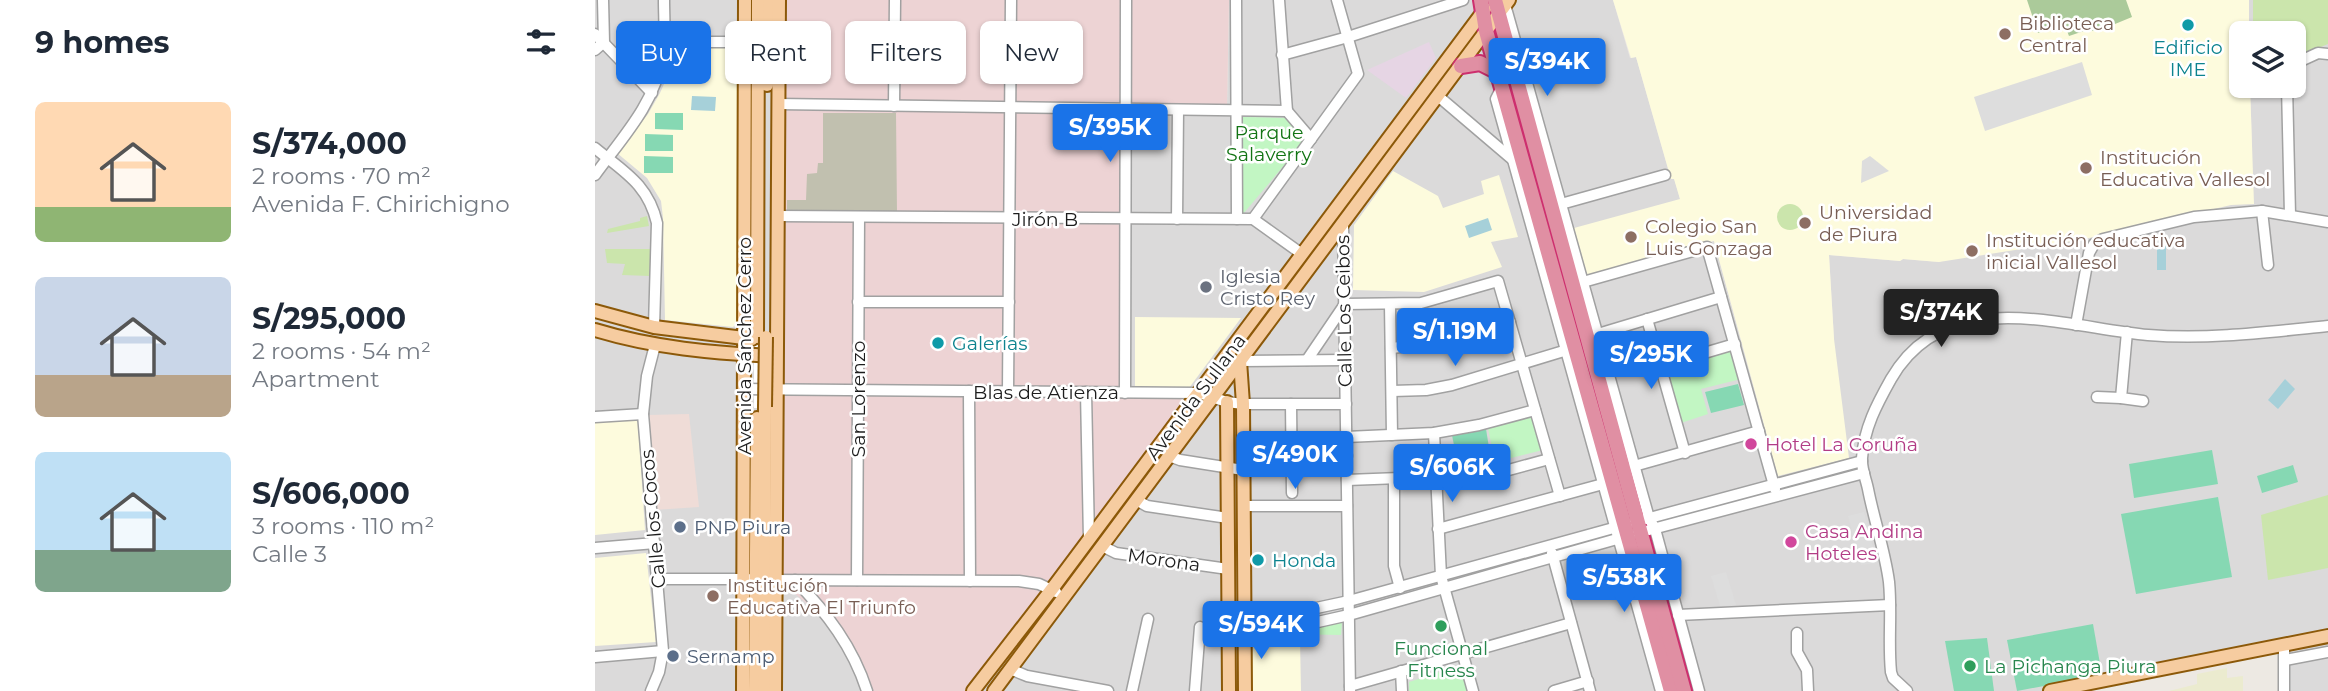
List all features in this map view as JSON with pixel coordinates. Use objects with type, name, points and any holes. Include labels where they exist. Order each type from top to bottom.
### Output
[{"type":"highway","points":[[1494,4],[1486,31],[1631,529],[1650,566],[1684,691]]},
{"type":"highway","points":[[1494,4],[1671,691]]},
{"type":"highway","points":[[1461,66],[1480,63],[1500,80]]},
{"type":"highway","points":[[1650,566],[1669,578]]},
{"type":"main road","name":"Avenida Sánchez Cerro","points":[[745,0],[745,21]]},
{"type":"main road","name":"Avenida Sánchez Cerro","points":[[755,691],[760,580],[761,407],[758,0]]},
{"type":"main road","name":"Avenida Sánchez Cerro","points":[[767,0],[767,21]]},
{"type":"main road","name":"Avenida Sánchez Cerro","points":[[779,0],[779,21]]},
{"type":"main road","name":"Avenida Sullana","points":[[994,691],[1169,456],[1205,396],[1302,254],[1471,40],[1494,4]]},
{"type":"main road","name":"Avenida Sullana","points":[[973,691],[1089,539],[1205,396],[1240,361],[1461,66],[1471,40],[1486,31]]},
{"type":"main road","name":"Avenida Sánchez Cerro","points":[[743,691],[760,580],[777,389],[777,356],[761,338],[746,84]]},
{"type":"main road","name":"Avenida Sánchez Cerro","points":[[761,338],[767,84]]},
{"type":"main road","name":"Avenida Sánchez Cerro","points":[[764,691],[760,580],[744,389],[745,354],[761,338],[778,216],[778,84]]},
{"type":"main road","name":"Calle Los Ceibos","points":[[1332,214],[1343,225]]},
{"type":"main road","points":[[595,311],[654,327],[761,338]]},
{"type":"main road","points":[[595,330],[655,345],[777,356]]},
{"type":"main road","points":[[1240,361],[1243,404],[1245,691]]},
{"type":"main road","points":[[1227,402],[1229,691]]},
{"type":"main road","name":"Avenida Sánchez Cerro","points":[[760,580],[775,691]]},
{"type":"main road","points":[[2050,691],[2328,636]]},
{"type":"street","points":[[603,0],[604,43]]},
{"type":"street","points":[[664,0],[664,21]]},
{"type":"street","points":[[894,106],[895,0]]},
{"type":"street","points":[[1008,392],[1010,0]]},
{"type":"street","points":[[1125,393],[1126,0]]},
{"type":"street","points":[[1236,0],[1237,219]]},
{"type":"street","points":[[1279,0],[1287,111],[1311,139]]},
{"type":"street","points":[[1302,254],[1253,219],[1358,74],[1337,0]]},
{"type":"street","points":[[1283,55],[1463,0]]},
{"type":"street","points":[[1494,4],[1561,204],[1634,466],[1631,529],[1661,691]]},
{"type":"street","points":[[595,34],[616,55]]},
{"type":"street","points":[[595,50],[604,43]]},
{"type":"street","points":[[2306,58],[2318,53],[2328,54]]},
{"type":"street","points":[[1500,80],[1496,99],[1603,484],[1631,529]]},
{"type":"street","points":[[644,84],[652,93]]},
{"type":"street","points":[[595,175],[637,118],[656,84]]},
{"type":"street","points":[[1438,96],[1513,159]]},
{"type":"street","points":[[2287,98],[2290,215]]},
{"type":"street","points":[[778,104],[1287,111]]},
{"type":"street","points":[[1177,219],[1178,110]]},
{"type":"street","points":[[595,148],[638,184],[648,195],[653,207],[657,223],[654,327]]},
{"type":"street","points":[[1561,204],[1665,175]]},
{"type":"street","points":[[2262,211],[2268,265]]},
{"type":"street","points":[[2076,325],[2089,253],[2094,244],[2103,239],[2195,217],[2262,211],[2328,222]]},
{"type":"street","name":"Jirón B","points":[[778,216],[1253,219]]},
{"type":"street","name":"San Lorenzo","points":[[857,580],[859,217]]},
{"type":"street","name":"Calle Los Ceibos","points":[[1343,225],[1350,689]]},
{"type":"street","points":[[1583,282],[1707,247],[1777,496]]},
{"type":"street","points":[[1307,360],[1345,304],[1390,305],[1432,300],[1496,280],[1560,496]]},
{"type":"street","points":[[1598,334],[1721,297]]},
{"type":"street","points":[[858,302],[1009,302]]},
{"type":"street","points":[[1390,305],[1392,435]]},
{"type":"street","points":[[1907,691],[1893,678],[1891,672],[1890,605],[1885,561],[1862,461],[1866,435],[1878,401],[1895,372],[1916,349],[1934,335],[1962,323],[1984,318],[2022,317],[2127,332],[2185,336],[2244,334],[2328,326]]},
{"type":"street","points":[[1647,319],[1685,453]]},
{"type":"street","points":[[1391,348],[1429,346],[1510,323]]},
{"type":"street","points":[[2121,398],[2127,332]]},
{"type":"street","points":[[1660,366],[1735,344]]},
{"type":"street","name":"Calle los Cocos","points":[[651,691],[659,672],[663,651],[643,414],[647,376],[655,345]]},
{"type":"street","points":[[1391,391],[1426,390],[1452,385],[1567,350]]},
{"type":"street","points":[[1240,361],[1345,360]]},
{"type":"street","name":"Blas de Atienza","points":[[744,389],[1086,392],[1205,396],[1243,404],[1346,404]]},
{"type":"street","points":[[969,391],[970,581]]},
{"type":"street","points":[[1086,392],[1089,539]]},
{"type":"street","points":[[2097,397],[2143,401]]},
{"type":"street","points":[[1291,404],[1292,493]]},
{"type":"street","points":[[1346,438],[1434,433],[1535,410]]},
{"type":"street","points":[[595,417],[643,414]]},
{"type":"street","points":[[1634,466],[1759,431]]},
{"type":"street","points":[[1434,433],[1440,576],[1473,691]]},
{"type":"street","points":[[1169,456],[1243,470]]},
{"type":"street","points":[[1291,456],[1347,456]]},
{"type":"street","points":[[1347,481],[1436,478],[1497,472],[1549,459]]},
{"type":"street","points":[[1228,616],[1279,616],[1349,601],[1440,576],[1551,551],[1862,461]]},
{"type":"street","points":[[1631,529],[1655,529],[1864,472]]},
{"type":"street","points":[[1394,480],[1394,566],[1399,588]]},
{"type":"street","points":[[1438,529],[1603,484]]},
{"type":"street","points":[[1136,500],[1147,506],[1228,519]]},
{"type":"street","points":[[1243,506],[1347,506]]},
{"type":"street","points":[[1655,529],[1699,691]]},
{"type":"street","points":[[595,548],[655,543]]},
{"type":"street","name":"Morona","points":[[1102,546],[1116,553],[1228,569]]},
{"type":"street","points":[[1228,630],[1282,630],[1349,615],[1444,590],[1551,551]]},
{"type":"street","points":[[1551,551],[1589,686],[1554,691]]},
{"type":"street","points":[[659,579],[1019,581],[1052,589],[1065,597]]},
{"type":"street","points":[[795,580],[839,631],[855,659],[867,691]]},
{"type":"street","points":[[1678,615],[1890,605]]},
{"type":"street","points":[[1132,691],[1149,619]]},
{"type":"street","points":[[1350,689],[1401,671],[1571,623]]},
{"type":"street","points":[[1195,691],[1200,627]]},
{"type":"street","points":[[1797,633],[1797,652],[1807,670],[1808,691]]},
{"type":"street","points":[[2284,645],[2284,691]]},
{"type":"street","points":[[595,657],[663,651]]},
{"type":"street","points":[[2285,660],[2328,652]]},
{"type":"street","points":[[1010,669],[1027,676],[1108,691]]},
{"type":"street","points":[[1401,671],[1402,691]]},
{"type":"shaded area","points":[[595,0],[784,0],[785,21],[725,21],[725,84],[789,84],[822,616],[838,639],[863,691],[595,691]]},
{"type":"shaded area","points":[[784,0],[1229,0],[1227,107],[1121,103],[1119,388],[1210,388],[983,691],[863,691],[838,639],[822,616],[771,574],[782,84],[831,84],[831,21],[784,21]]},
{"type":"shaded area","points":[[1229,0],[1613,0],[1630,58],[1636,57],[1671,179],[1674,178],[1690,247],[1714,241],[1778,476],[1834,339],[1829,255],[1939,262],[2252,144],[2250,98],[2306,98],[2306,21],[2249,21],[2249,0],[2328,0],[2328,691],[2280,691],[2281,651],[2085,691],[983,691],[1210,389],[1119,388],[1121,103],[1227,107]]},
{"type":"shaded area","name":"Universidad de Piura","points":[[1613,0],[2249,0],[2249,21],[2229,21],[2229,98],[2250,98],[2254,204],[2231,205],[2085,239],[1939,262],[1829,255],[1834,339],[1849,458],[1778,476],[1714,241],[1587,275],[1574,228],[1680,199],[1674,179],[1671,179],[1636,57],[1631,58]]},
{"type":"shaded area","points":[[1429,42],[1436,58],[1406,98],[1367,70]]},
{"type":"shaded area","points":[[711,48],[725,48],[725,84],[739,84],[737,323],[733,327],[665,320],[661,201],[647,178],[617,153],[648,114],[664,84],[711,84]]},
{"type":"shaded area","points":[[2082,62],[2092,95],[1985,131],[1974,97]]},
{"type":"shaded area","points":[[823,113],[896,113],[897,213],[787,213],[787,200],[806,200],[807,174],[817,173],[818,163],[823,163]]},
{"type":"shaded area","points":[[1870,156],[1889,171],[1861,183],[1862,161]]},
{"type":"shaded area","points":[[1393,171],[1438,196],[1443,208],[1484,194],[1481,181],[1499,175],[1518,237],[1491,242],[1502,267],[1424,292],[1353,290],[1354,225]]},
{"type":"shaded area","points":[[1135,317],[1241,318],[1189,388],[1135,386]]},
{"type":"shaded area","points":[[689,414],[699,507],[654,510],[648,415]]},
{"type":"shaded area","points":[[632,417],[638,422],[645,530],[595,535],[595,420]]},
{"type":"shaded area","points":[[1864,512],[1877,563],[1861,565],[1848,516]]},
{"type":"shaded area","points":[[646,553],[656,642],[595,646],[595,558]]},
{"type":"shaded area","points":[[1726,572],[1736,605],[1720,606],[1711,576]]},
{"type":"shaded area","points":[[1256,639],[1300,640],[1301,691],[1251,691],[1251,644]]},
{"type":"green space","points":[[2027,0],[2126,0],[2132,17],[2098,31],[2084,31],[2069,36],[2064,23],[2038,33]]},
{"type":"green space","points":[[2253,0],[2328,0],[2328,44],[2306,53],[2306,21],[2253,21]]},
{"type":"green space","points":[[655,113],[683,113],[683,130],[655,129]]},
{"type":"green space","name":"Parque Salaverry","points":[[1243,117],[1290,118],[1308,137],[1243,214]]},
{"type":"green space","points":[[645,134],[673,135],[673,151],[645,151]]},
{"type":"green space","points":[[644,156],[673,157],[673,173],[644,173]]},
{"type":"green space","points":[[1790,204],[1799,208],[1803,217],[1799,226],[1790,230],[1781,226],[1777,217],[1781,208]]},
{"type":"green space","points":[[647,216],[649,226],[607,233],[608,229],[640,221],[640,218]]},
{"type":"green space","points":[[605,249],[651,249],[650,276],[622,275],[625,264],[607,263]]},
{"type":"green space","points":[[1735,347],[1745,378],[1701,389],[1708,414],[1681,423],[1666,367]]},
{"type":"green space","points":[[1738,384],[1744,405],[1711,413],[1705,392]]},
{"type":"green space","points":[[1533,413],[1543,450],[1495,462],[1488,428]]},
{"type":"green space","points":[[1486,429],[1491,460],[1458,466],[1452,435]]},
{"type":"green space","points":[[2212,450],[2218,484],[2134,498],[2129,464]]},
{"type":"green space","points":[[2293,465],[2298,482],[2262,493],[2257,476]]},
{"type":"green space","points":[[2328,495],[2328,568],[2268,580],[2261,515]]},
{"type":"green space","points":[[2218,497],[2232,577],[2136,594],[2121,514]]},
{"type":"green space","points":[[1342,622],[1341,635],[1286,634]]},
{"type":"green space","points":[[2093,624],[2102,675],[2017,691],[2007,640]]},
{"type":"green space","name":"La Pichanga Piura","points":[[1987,638],[1994,691],[1954,691],[1945,641]]},
{"type":"green space","points":[[1461,665],[1469,691],[1409,691],[1409,682]]},
{"type":"green space","points":[[2227,668],[2227,678],[2243,676],[2243,691],[2169,691],[2197,684],[2197,674]]},
{"type":"water","points":[[692,96],[716,97],[715,111],[691,110]]},
{"type":"water","points":[[1488,218],[1492,230],[1469,238],[1465,226]]},
{"type":"water","points":[[2166,246],[2166,270],[2157,270],[2157,247]]},
{"type":"water","points":[[2285,379],[2295,389],[2278,409],[2268,400]]},
{"type":"pier","points":[[754,337],[769,337],[768,408],[754,408]]},
{"type":"place","name":"Edificio IME","points":[[2188,25]]},
{"type":"place","name":"Biblioteca Central","points":[[2005,34]]},
{"type":"place","name":"Institución Educativa Vallesol","points":[[2086,168]]},
{"type":"place","name":"Universidad de Piura","points":[[1805,223]]},
{"type":"place","name":"Colegio San Luis Gonzaga","points":[[1631,237]]},
{"type":"place","name":"Institución educativa inicial Vallesol","points":[[1972,251]]},
{"type":"place","name":"Iglesia Cristo Rey","points":[[1206,287]]},
{"type":"place","name":"Galerías","points":[[938,343]]},
{"type":"place","name":"Hotel La Coruña","points":[[1751,444]]},
{"type":"place","name":"PNP Piura","points":[[680,527]]},
{"type":"place","name":"Casa Andina Hoteles","points":[[1791,542]]},
{"type":"place","name":"Honda","points":[[1258,560]]},
{"type":"place","name":"Institución Educativa El Triunfo","points":[[713,596]]},
{"type":"place","name":"Funcional Fitness","points":[[1441,626]]},
{"type":"place","name":"Sernamp","points":[[673,656]]},
{"type":"place","name":"La Pichanga Piura","points":[[1970,666]]}]
